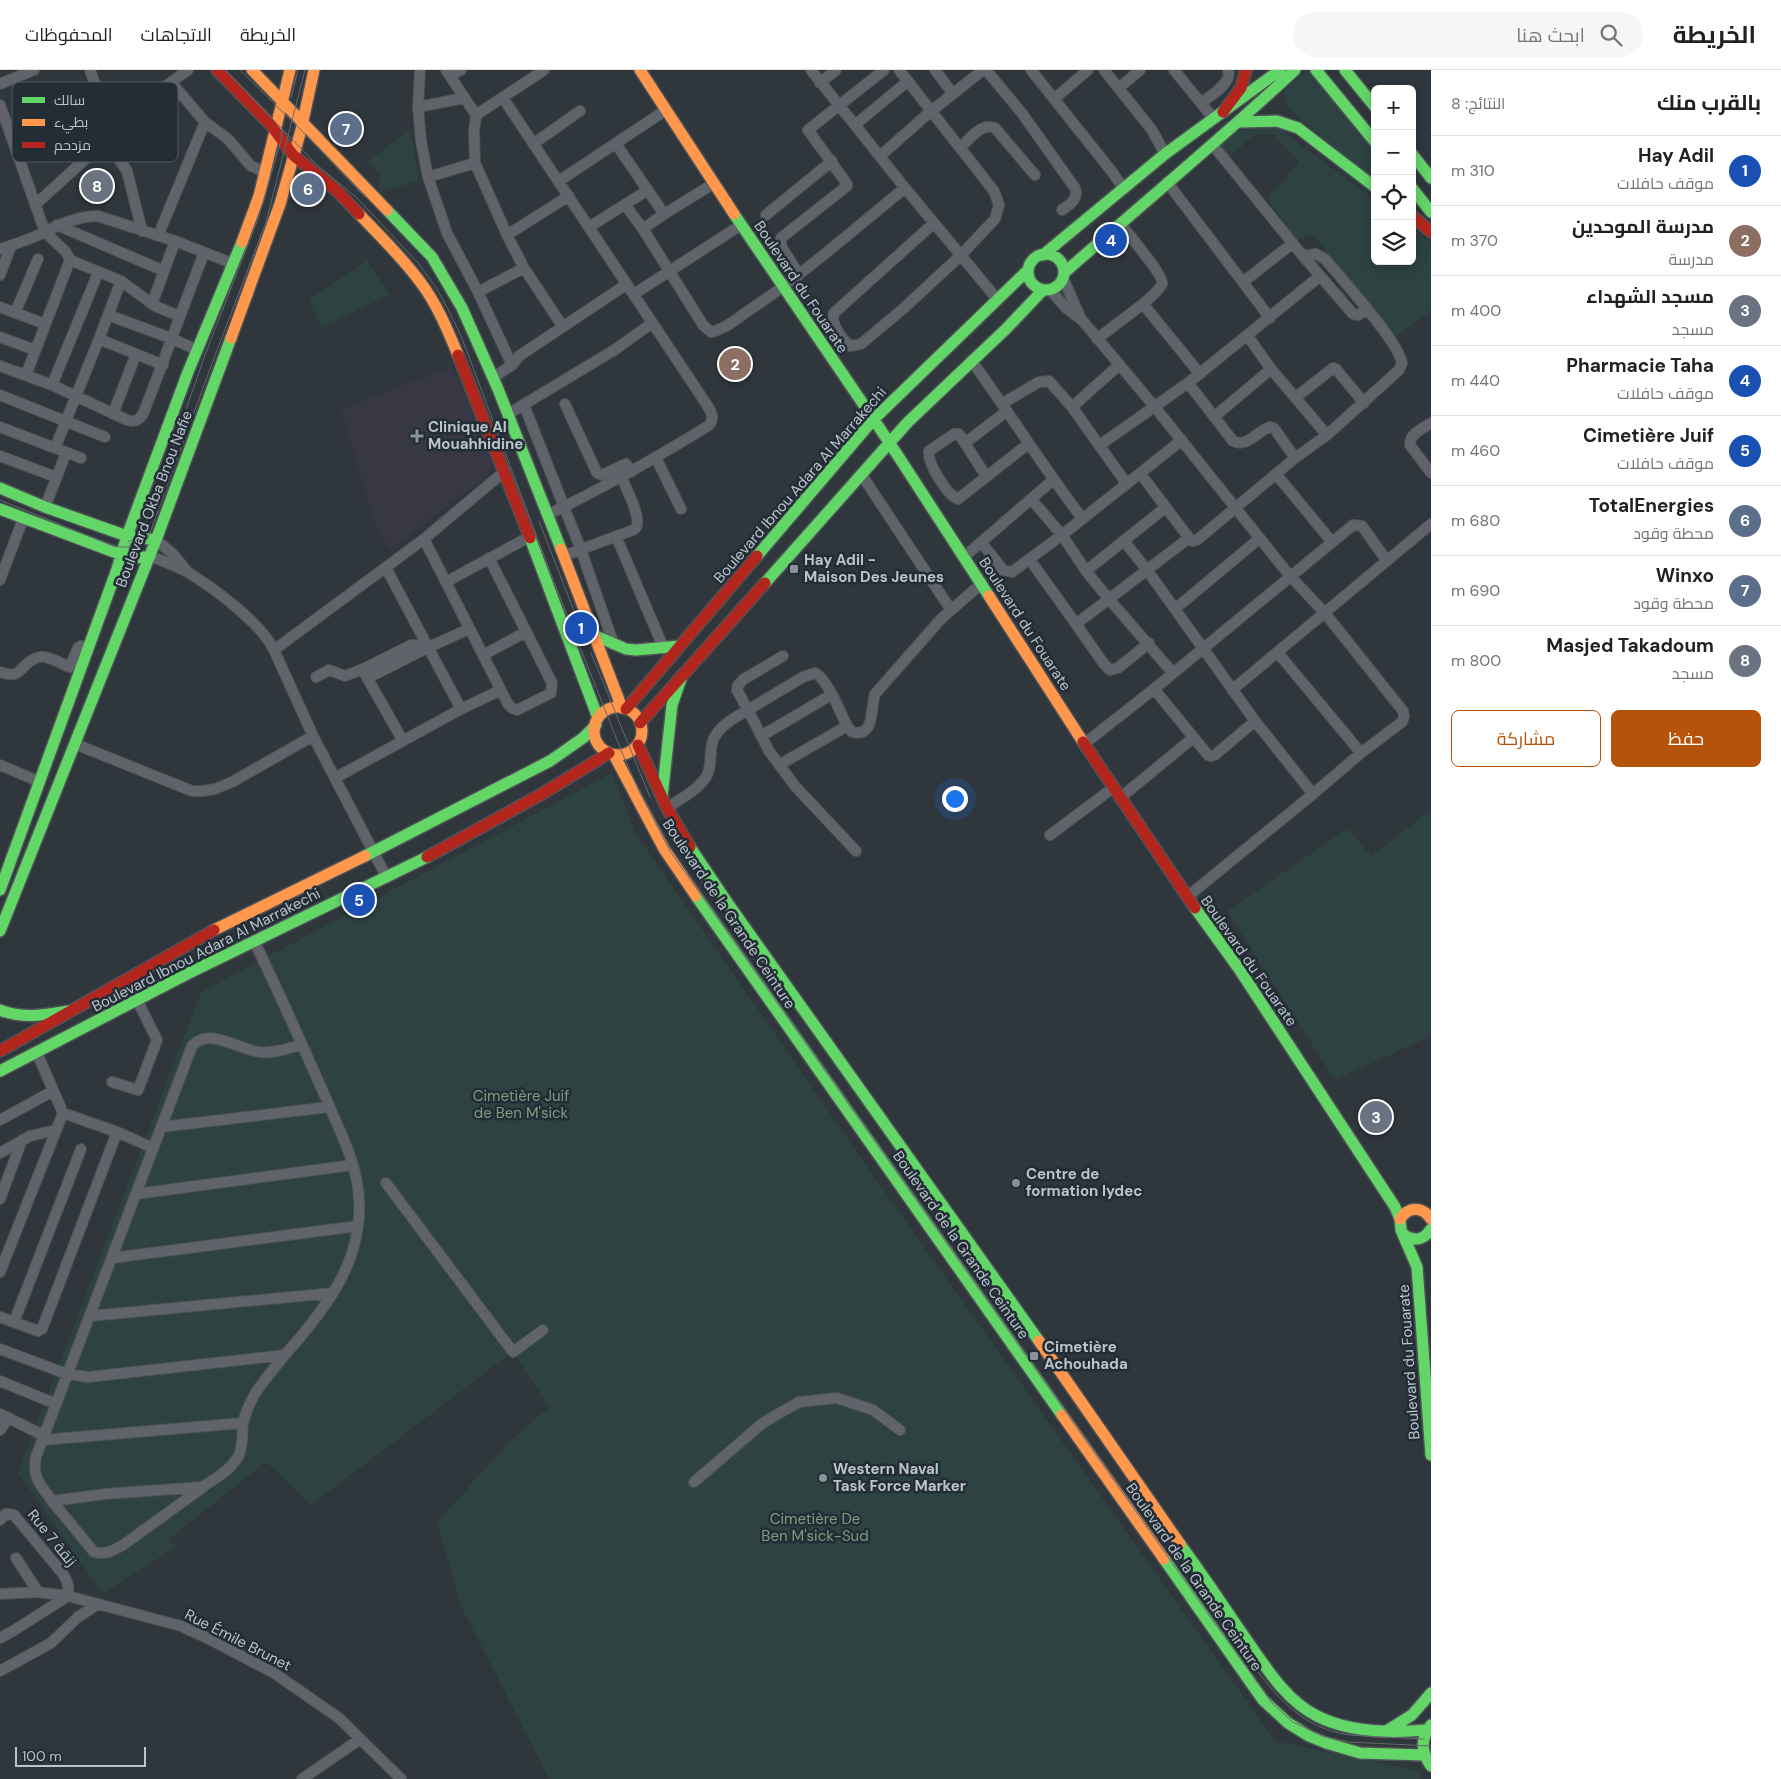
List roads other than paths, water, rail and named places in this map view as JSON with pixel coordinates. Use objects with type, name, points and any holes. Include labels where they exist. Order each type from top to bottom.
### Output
[{"type":"main road","points":[[217,70],[270,124],[293,155],[336,190],[392,248],[422,284],[448,330],[504,471],[597,722],[595,737],[599,745],[611,754],[625,754],[638,745],[642,732],[635,714],[624,708],[608,710],[597,722]]},
{"type":"main road","points":[[252,70],[432,258],[451,286],[471,324],[492,373],[624,708]]},
{"type":"main road","name":"Boulevard Okba Bnou Nafie","points":[[0,931],[150,556],[280,204],[314,70]]},
{"type":"main road","points":[[1218,116],[1239,92],[1245,79],[1246,70]]},
{"type":"main road","points":[[1046,290],[1032,283],[1028,270],[1033,260],[1043,255],[1165,154],[1280,70]]},
{"type":"main road","points":[[1316,70],[1371,137]]},
{"type":"main road","points":[[1345,70],[1371,102]]},
{"type":"main road","points":[[263,80],[274,82],[289,71]]},
{"type":"main road","name":"Boulevard Okba Bnou Nafie","points":[[0,890],[40,782],[75,669],[88,648],[122,555],[127,536],[197,350],[234,264],[259,196],[289,71]]},
{"type":"main road","name":"Boulevard du Fouarate","points":[[644,71],[666,110],[713,184],[889,442],[1113,788],[1187,898],[1239,969],[1387,1194],[1400,1219],[1401,1230],[1417,1267],[1431,1455]]},
{"type":"main road","points":[[640,723],[681,680],[928,400],[1046,290],[1056,287],[1063,276],[1120,223],[1239,122],[1294,72]]},
{"type":"main road","points":[[1239,122],[1276,120],[1287,122],[1298,128],[1371,184]]},
{"type":"main road","points":[[1416,159],[1430,176]]},
{"type":"main road","points":[[1416,193],[1431,212]]},
{"type":"main road","points":[[1416,219],[1431,232]]},
{"type":"main road","points":[[1043,255],[1049,254],[1060,261],[1063,276]]},
{"type":"main road","name":"Boulevard Ibnou Adara Al Marrakechi","points":[[624,708],[873,420],[1028,270]]},
{"type":"main road","points":[[0,488],[45,507],[127,536],[156,540]]},
{"type":"main road","points":[[0,509],[122,555],[136,558],[150,556]]},
{"type":"main road","points":[[596,636],[614,644],[636,650],[664,649],[679,646]]},
{"type":"main road","points":[[665,804],[672,705],[681,680]]},
{"type":"main road","name":"Boulevard Ibnou Adara Al Marrakechi","points":[[0,1051],[207,934],[374,852],[550,762],[578,742],[597,722]]},
{"type":"main road","name":"Boulevard de la Grande Ceinture","points":[[638,745],[665,804],[692,849],[760,951],[1008,1297],[1276,1681],[1291,1698],[1307,1711],[1341,1726],[1412,1732],[1429,1727]]},
{"type":"main road","name":"Boulevard Ibnou Adara Al Marrakechi","points":[[0,1072],[254,941],[387,878],[532,800],[611,754]]},
{"type":"main road","name":"Boulevard de la Grande Ceinture","points":[[611,754],[664,849],[725,938],[1263,1700],[1288,1723],[1309,1736],[1326,1743],[1360,1753],[1424,1754]]},
{"type":"main road","points":[[0,1010],[19,1016],[68,1011]]},
{"type":"main road","name":"Boulevard du Fouarate","points":[[1387,1194],[1410,1209],[1416,1208],[1425,1211],[1431,1219]]},
{"type":"main road","points":[[1400,1219],[1410,1209]]},
{"type":"main road","name":"Boulevard du Fouarate","points":[[1404,1235],[1414,1240],[1429,1235]]},
{"type":"main road","name":"Boulevard du Fouarate","points":[[1417,1267],[1429,1235]]},
{"type":"main road","points":[[1385,1731],[1406,1721],[1425,1703],[1431,1693]]},
{"type":"main road","points":[[1429,1727],[1423,1738],[1424,1754],[1431,1767]]},
{"type":"street","points":[[0,84],[34,70]]},
{"type":"street","points":[[90,70],[94,82]]},
{"type":"street","points":[[171,82],[188,70]]},
{"type":"street","points":[[420,70],[418,107],[421,141],[428,177],[448,234],[513,360]]},
{"type":"street","points":[[461,70],[448,73],[476,116],[474,132],[475,163],[524,268],[563,327]]},
{"type":"street","points":[[476,116],[544,70]]},
{"type":"street","points":[[811,70],[997,299]]},
{"type":"street","points":[[820,83],[836,70]]},
{"type":"street","points":[[799,275],[781,246],[781,238],[847,186],[846,180],[808,130],[884,70]]},
{"type":"street","points":[[899,70],[994,192],[999,205],[995,219],[961,255],[904,308],[861,344],[853,347],[848,344],[832,320],[834,313],[934,223]]},
{"type":"street","points":[[935,70],[953,94]]},
{"type":"street","points":[[880,156],[930,112],[985,70],[1021,112],[1075,188],[1076,196],[1074,200],[1062,210]]},
{"type":"street","points":[[1032,70],[1114,173],[1123,188]]},
{"type":"street","points":[[1054,99],[1088,70]]},
{"type":"street","points":[[1104,70],[1152,130],[1165,154]]},
{"type":"street","points":[[1119,88],[1140,70]]},
{"type":"street","points":[[1174,70],[1200,103],[1218,116]]},
{"type":"street","points":[[1200,103],[1228,80],[1228,70]]},
{"type":"street","points":[[855,125],[908,81]]},
{"type":"street","points":[[178,90],[205,122],[228,138],[251,166],[265,172]]},
{"type":"street","points":[[418,107],[464,98]]},
{"type":"street","points":[[503,98],[628,284],[712,416],[708,426],[656,458],[548,515]]},
{"type":"street","points":[[0,106],[12,139]]},
{"type":"street","points":[[559,181],[666,110]]},
{"type":"street","points":[[533,144],[580,111]]},
{"type":"street","points":[[158,236],[205,122]]},
{"type":"street","points":[[960,148],[981,129],[990,126],[995,128],[1035,175]]},
{"type":"street","points":[[0,138],[10,134]]},
{"type":"street","points":[[616,144],[664,214]]},
{"type":"street","points":[[1212,144],[1353,314],[1358,315],[1367,309]]},
{"type":"street","points":[[766,215],[832,161]]},
{"type":"street","points":[[20,162],[45,232],[66,252],[70,260],[121,281],[152,304],[179,316]]},
{"type":"street","points":[[36,204],[82,162]]},
{"type":"street","points":[[121,162],[127,172],[142,231]]},
{"type":"street","points":[[428,177],[475,163]]},
{"type":"street","points":[[1167,182],[1270,318]]},
{"type":"street","points":[[643,229],[713,184]]},
{"type":"street","points":[[625,205],[643,229],[703,325],[711,332],[717,331],[732,322],[783,288],[905,188]]},
{"type":"street","points":[[590,227],[648,190]]},
{"type":"street","points":[[507,235],[569,196]]},
{"type":"street","points":[[0,249],[45,232],[57,225],[86,216],[98,216],[234,264]]},
{"type":"street","points":[[1098,338],[1143,304],[1161,286],[1162,282],[1161,275],[1120,223]]},
{"type":"street","points":[[57,225],[164,271]]},
{"type":"street","points":[[634,294],[741,225]]},
{"type":"street","points":[[152,304],[175,242]]},
{"type":"street","points":[[1243,282],[1293,242]]},
{"type":"street","points":[[0,275],[11,246]]},
{"type":"street","points":[[1,370],[26,375],[52,385],[132,422],[140,418],[163,365],[179,316],[204,253]]},
{"type":"street","points":[[1140,473],[1189,538],[1194,541],[1201,538],[1235,507],[1295,458],[1327,435],[1364,404],[1399,370],[1402,363],[1398,352],[1367,309],[1325,259],[1316,254],[1303,256]]},
{"type":"street","points":[[15,313],[38,259]]},
{"type":"street","points":[[26,375],[70,260]]},
{"type":"street","points":[[478,292],[524,268]]},
{"type":"street","points":[[52,385],[98,273]]},
{"type":"street","points":[[1063,276],[1082,320]]},
{"type":"street","points":[[1100,445],[1200,374],[1320,276]]},
{"type":"street","points":[[55,448],[100,339],[121,281]]},
{"type":"street","points":[[492,373],[628,284]]},
{"type":"street","points":[[1046,290],[1082,320],[1098,338],[1290,576],[1324,612],[1403,711],[1404,717],[1402,722],[1361,753],[1187,898]]},
{"type":"street","points":[[1143,304],[1200,374]]},
{"type":"street","points":[[0,307],[45,324]]},
{"type":"street","points":[[108,316],[173,339],[197,350]]},
{"type":"street","points":[[508,414],[616,349],[652,323]]},
{"type":"street","points":[[1247,335],[1270,369],[1327,435]]},
{"type":"street","points":[[0,337],[35,350]]},
{"type":"street","points":[[100,339],[163,365]]},
{"type":"street","points":[[113,414],[136,354]]},
{"type":"street","points":[[971,360],[1005,407],[1053,480],[1082,518]]},
{"type":"street","points":[[1072,407],[1119,365]]},
{"type":"street","points":[[1295,398],[1333,368],[1336,369],[1364,404]]},
{"type":"street","points":[[1214,417],[1270,369]]},
{"type":"street","points":[[964,443],[1005,407],[1044,381],[1049,381],[1072,407],[1126,484]]},
{"type":"street","points":[[1188,383],[1233,441],[1238,444],[1244,443],[1266,428],[1274,428],[1295,458]]},
{"type":"street","points":[[0,395],[105,437]]},
{"type":"street","points":[[564,556],[633,530],[638,523],[626,464],[602,475],[597,473],[565,404]]},
{"type":"street","points":[[524,405],[581,550],[614,644]]},
{"type":"street","points":[[1431,423],[1412,436],[1410,440],[1410,445],[1431,474]]},
{"type":"street","points":[[0,428],[81,458]]},
{"type":"street","points":[[986,476],[959,434],[929,451],[928,457],[948,493],[954,498],[961,498],[1028,444]]},
{"type":"street","points":[[981,542],[1005,572],[1012,572],[1030,560],[1182,440]]},
{"type":"street","points":[[45,507],[66,452]]},
{"type":"street","points":[[0,456],[56,477]]},
{"type":"street","points":[[656,458],[681,509]]},
{"type":"street","points":[[274,650],[424,539],[504,471]]},
{"type":"street","points":[[861,474],[951,610]]},
{"type":"street","points":[[1276,474],[1332,542]]},
{"type":"street","points":[[964,557],[1053,480]]},
{"type":"street","points":[[1031,499],[1062,535],[1086,571],[1108,598],[1149,643],[1173,673]]},
{"type":"street","points":[[1086,571],[1166,508]]},
{"type":"street","points":[[0,580],[23,519]]},
{"type":"street","points":[[1232,690],[1431,524]]},
{"type":"street","points":[[1084,744],[1154,689],[1352,525],[1362,526],[1387,561]]},
{"type":"street","points":[[616,536],[664,649]]},
{"type":"street","points":[[446,582],[529,537]]},
{"type":"street","points":[[1076,624],[1189,538]]},
{"type":"street","points":[[1175,609],[1260,538]]},
{"type":"street","points":[[424,539],[508,704],[517,710],[551,693],[552,683],[489,558]]},
{"type":"street","points":[[156,540],[173,554],[188,572]]},
{"type":"street","points":[[1124,541],[1147,570],[1255,721],[1313,794]]},
{"type":"street","points":[[150,556],[188,572],[250,620],[264,634],[274,650],[313,736],[387,878]]},
{"type":"street","points":[[1030,560],[1107,668],[1110,670],[1118,668],[1149,643]]},
{"type":"street","points":[[386,568],[461,709]]},
{"type":"street","points":[[665,804],[700,783],[707,776],[710,768],[711,746],[715,735],[731,719],[810,674],[815,673],[819,675],[852,732],[862,732],[868,728],[875,694],[951,610],[982,583]]},
{"type":"street","points":[[316,677],[329,670],[345,676],[365,674],[469,629]]},
{"type":"street","points":[[483,655],[526,632]]},
{"type":"street","points":[[1278,653],[1361,753]]},
{"type":"street","points":[[783,656],[744,679],[738,684],[737,690],[778,764],[815,809],[856,851]]},
{"type":"street","points":[[0,672],[12,676],[15,675],[26,664],[40,657],[75,669]]},
{"type":"street","points":[[365,674],[403,741]]},
{"type":"street","points":[[1154,689],[1192,738],[1211,756],[1215,755],[1255,721]]},
{"type":"street","points":[[335,778],[461,709],[501,690]]},
{"type":"street","points":[[761,736],[831,695]]},
{"type":"street","points":[[778,764],[847,726]]},
{"type":"street","points":[[75,744],[177,786],[192,791],[202,791],[215,789],[232,782],[313,736]]},
{"type":"street","points":[[1120,798],[1192,738]]},
{"type":"street","points":[[0,765],[40,782]]},
{"type":"street","points":[[1050,835],[1113,788]]},
{"type":"street","points":[[254,941],[302,1045],[354,1165],[359,1200],[355,1243],[347,1265],[333,1293],[285,1356],[258,1387],[247,1408],[239,1455],[230,1466],[216,1479],[202,1487],[123,1545],[109,1553],[101,1554],[94,1552],[38,1482],[34,1468],[36,1457],[192,1046],[197,1040],[210,1037],[259,1052],[271,1052],[302,1045]]},
{"type":"street","points":[[112,1082],[138,1090],[157,1040],[137,1000]]},
{"type":"street","points":[[36,1053],[63,1113],[117,1132],[153,1148]]},
{"type":"street","points":[[0,1120],[53,1091]]},
{"type":"street","points":[[161,1128],[329,1107]]},
{"type":"street","points":[[0,1272],[63,1113]]},
{"type":"street","points":[[0,1153],[22,1140],[56,1130]]},
{"type":"street","points":[[0,1317],[38,1331],[42,1329],[117,1132]]},
{"type":"street","points":[[0,1199],[22,1140]]},
{"type":"street","points":[[14,1322],[81,1150]]},
{"type":"street","points":[[136,1194],[354,1165]]},
{"type":"street","points":[[386,1183],[513,1352],[543,1330]]},
{"type":"street","points":[[112,1258],[358,1226]]},
{"type":"street","points":[[90,1316],[333,1293]]},
{"type":"street","points":[[0,1350],[66,1374],[88,1377],[285,1356]]},
{"type":"street","points":[[0,1381],[56,1404]]},
{"type":"street","points":[[694,1482],[764,1422],[800,1402],[837,1398],[873,1410],[900,1430]]},
{"type":"street","points":[[0,1430],[5,1416],[44,1438],[243,1423]]},
{"type":"street","points":[[52,1500],[202,1487]]},
{"type":"street","name":"Rue 7 زنقة","points":[[0,1520],[6,1514],[14,1515],[63,1574],[68,1583],[68,1596]]},
{"type":"street","points":[[16,1558],[38,1592]]},
{"type":"street","name":"Rue Émile Brunet","points":[[0,1594],[38,1592],[68,1596],[181,1626],[274,1673],[339,1718],[401,1779]]},
{"type":"street","points":[[0,1638],[68,1596]]},
{"type":"street","points":[[0,1671],[51,1643],[78,1618],[98,1604]]},
{"type":"street","points":[[302,1779],[360,1738]]},
{"type":"tram line","points":[[225,70],[316,164],[357,198],[418,263],[437,289],[461,336],[554,582],[623,755],[670,851],[1272,1703],[1293,1722],[1322,1736],[1349,1742],[1431,1746]]},
{"type":"tram line","points":[[240,70],[365,197]]},
{"type":"tram line","points":[[291,98],[298,70]]},
{"type":"tram line","points":[[0,500],[113,546],[131,546],[139,544],[148,538],[266,222],[305,70]]},
{"type":"tram line","points":[[171,453],[205,355],[258,219],[281,140],[282,129]]},
{"type":"tram line","points":[[128,542],[138,538],[150,515]]},
{"type":"tram line","points":[[539,521],[576,616]]},
{"type":"tram line","points":[[591,653],[650,797]]},
{"type":"tram line","points":[[670,834],[704,886]]},
{"type":"tram line","points":[[1227,1628],[1278,1696],[1310,1722],[1329,1730],[1351,1735],[1424,1739]]},
{"type":"place","name":"Winxo","points":[[346,129]]},
{"type":"place","name":"Masjed Takadoum","points":[[97,186]]},
{"type":"place","name":"TotalEnergies","points":[[308,189]]},
{"type":"place","name":"Pharmacie Taha","points":[[1111,240]]},
{"type":"place","name":"مدرسة الموحدين","points":[[735,364]]},
{"type":"place","name":"Clinique Al Mouahhidine","points":[[417,436]]},
{"type":"place","name":"Hay Adil - Maison Des Jeunes","points":[[794,569]]},
{"type":"place","name":"Hay Adil","points":[[581,628]]},
{"type":"place","name":"Cimetière Juif","points":[[359,900]]},
{"type":"place","name":"مسجد الشهداء","points":[[1376,1117]]},
{"type":"place","name":"Centre de formation lydec","points":[[1016,1183]]},
{"type":"place","name":"Cimetière Achouhada","points":[[1034,1356]]},
{"type":"place","name":"Western Naval Task Force Marker","points":[[823,1478]]},
{"type":"park label","name":"Cimetière Juif de Ben M'sick","points":[[521,1104]]},
{"type":"park label","name":"Cimetière De Ben M'sick-Sud","points":[[815,1528]]}]
